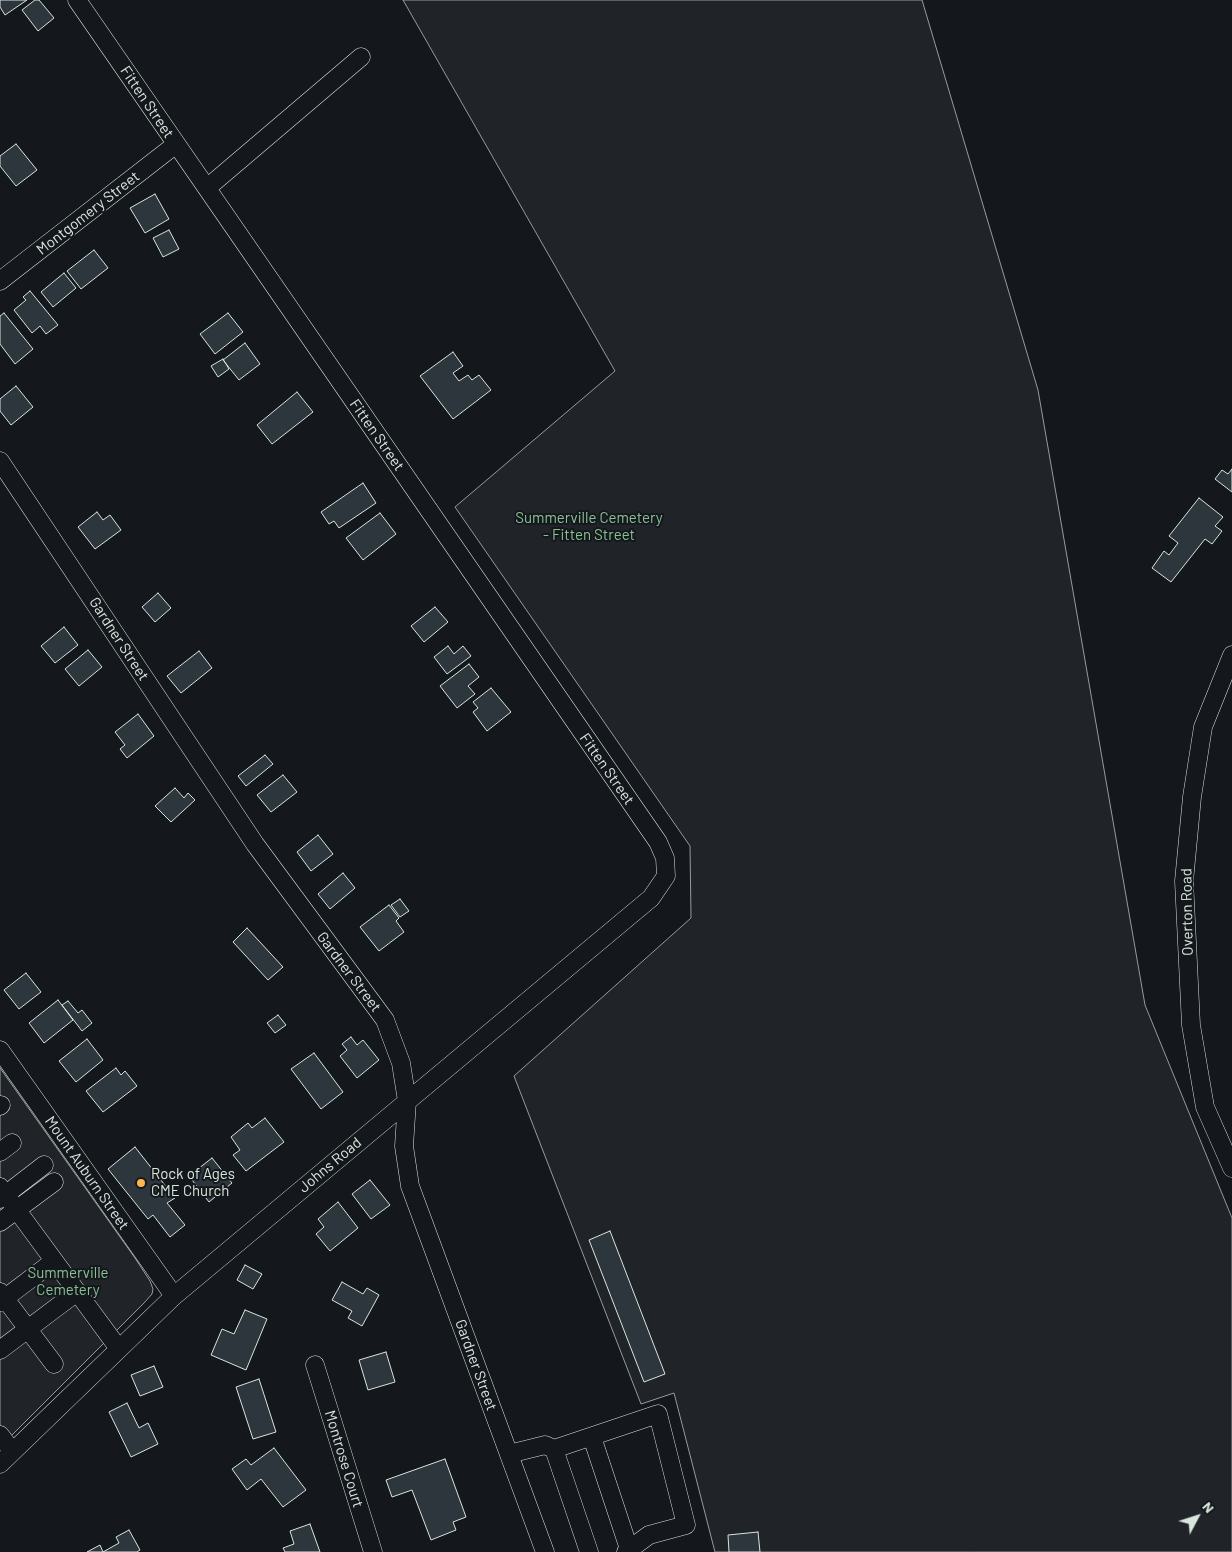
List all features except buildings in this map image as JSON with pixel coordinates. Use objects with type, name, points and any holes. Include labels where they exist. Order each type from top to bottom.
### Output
[{"type":"street","name":"Fitten Street","points":[[77,0],[658,842],[665,858],[666,876]]},
{"type":"street","points":[[207,188],[361,56]]},
{"type":"street","name":"Montgomery Street","points":[[0,281],[176,145]]},
{"type":"street","name":"Gardner Street","points":[[0,461],[254,844],[385,1020],[401,1062],[407,1101],[404,1146],[410,1186],[545,1552]]},
{"type":"street","name":"Overton Road","points":[[1232,655],[1203,727],[1192,797],[1184,881],[1190,1016],[1194,1043],[1205,1107],[1232,1168]]},
{"type":"street","name":"Johns Road","points":[[6,1458],[174,1296],[651,898],[666,876]]},
{"type":"street","name":"Mount Auburn Street","points":[[0,1050],[174,1296]]},
{"type":"street","points":[[44,1165],[2,1194],[16,1209],[119,1349]]},
{"type":"street","points":[[0,1222],[54,1182]]},
{"type":"street","points":[[54,1261],[2,1297],[54,1364]]},
{"type":"street","points":[[0,1350],[77,1292]]},
{"type":"street","name":"Montrose Court","points":[[315,1365],[373,1552]]},
{"type":"street","points":[[509,1454],[545,1445],[554,1449],[592,1436],[658,1414],[686,1525],[649,1535],[628,1551],[592,1436]]},
{"type":"street","points":[[0,1435],[6,1458]]},
{"type":"street","points":[[554,1449],[589,1552]]},
{"type":"green space","name":"Summerville Cemetery - Fitten Street","points":[[403,0],[922,0],[1038,390],[1145,1005],[1232,1218],[1232,1552],[715,1552],[674,1393],[641,1404],[514,1076],[691,918],[690,846],[455,507],[615,371]]},
{"type":"green space","name":"Summerville Cemetery","points":[[0,1068],[135,1258],[153,1289],[152,1294],[144,1303],[0,1447]]},
{"type":"place","name":"Rock of Ages CME Church","points":[[141,1183]]}]
